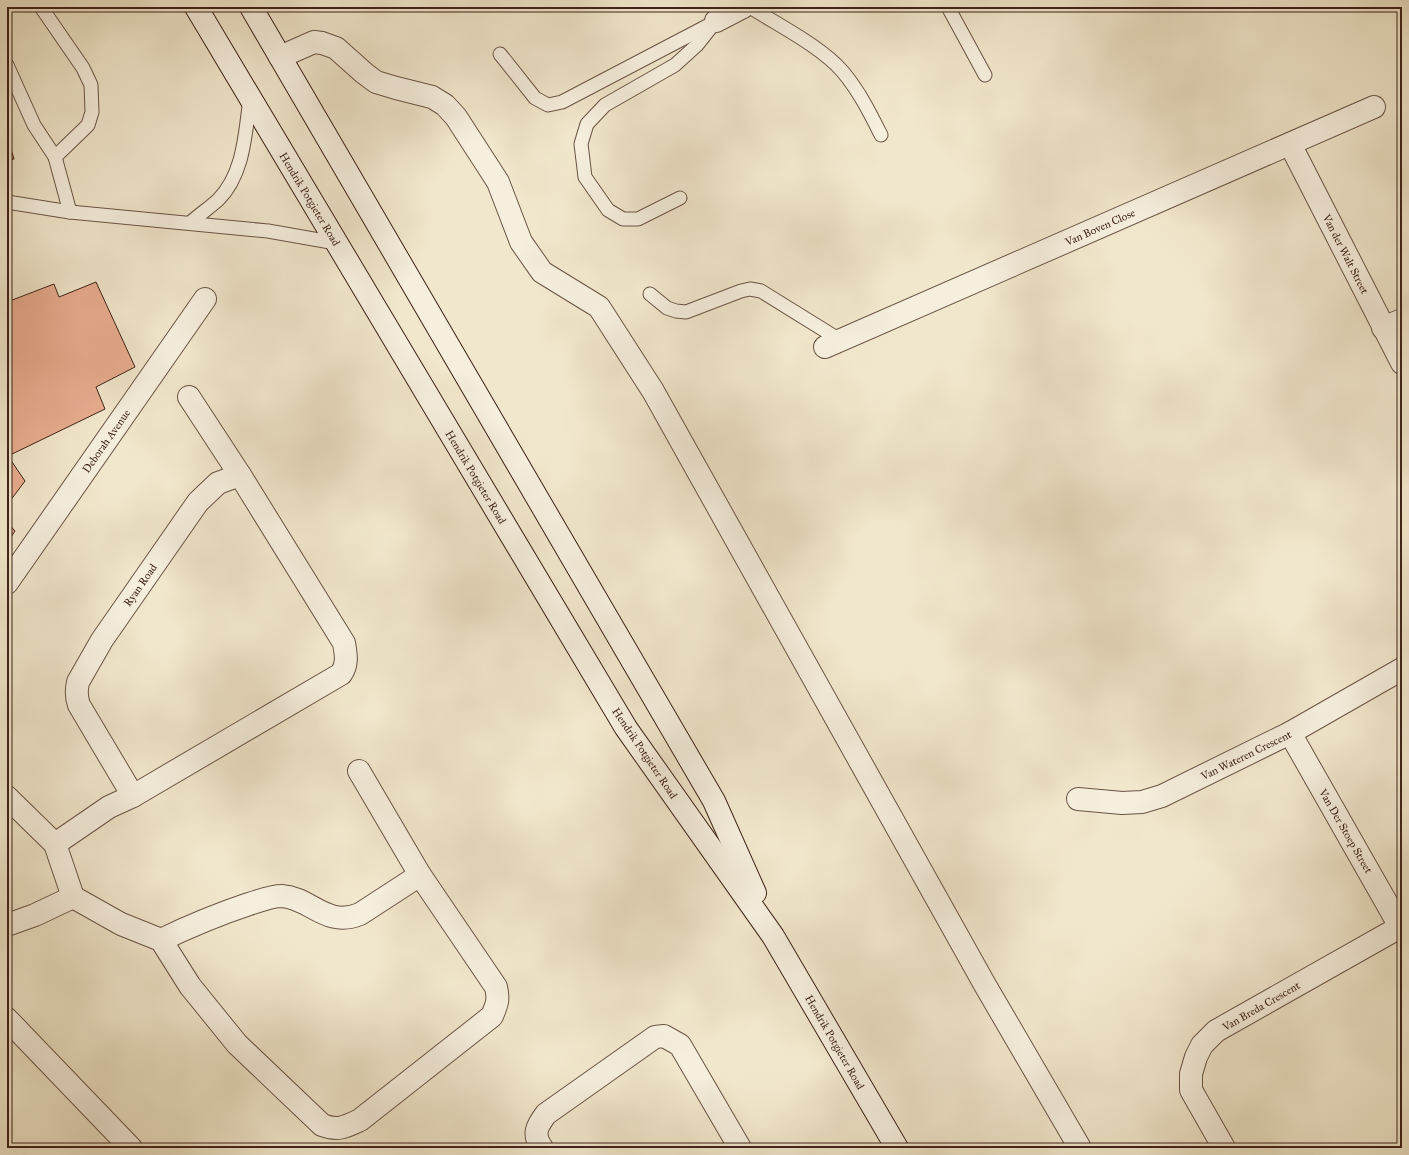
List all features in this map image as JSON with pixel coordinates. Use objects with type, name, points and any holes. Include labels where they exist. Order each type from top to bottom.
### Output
[{"type":"street","name":"Hendrik Potgieter Road","points":[[196,7],[626,728],[774,936],[897,1148]]},
{"type":"street","name":"Hendrik Potgieter Road","points":[[251,7],[714,801],[774,936]]},
{"type":"street","points":[[716,21],[743,7]]},
{"type":"street","points":[[280,57],[314,42],[322,42],[336,48],[376,82],[432,97],[445,105],[456,117],[498,182],[521,242],[542,272],[599,307],[653,392],[985,985],[1080,1148]]},
{"type":"street","name":"Van Boven Close","points":[[833,343],[1374,107]]},
{"type":"street","name":"Van der Walt Street","points":[[1290,144],[1393,324],[1402,363]]},
{"type":"street","name":"Deborah Avenue","points":[[7,583],[205,299]]},
{"type":"street","points":[[55,844],[109,807],[133,796],[341,674],[345,668],[346,661],[344,643],[240,475],[189,397]]},
{"type":"street","name":"Ryan Road","points":[[133,796],[79,705],[76,697],[78,682],[102,640],[198,502],[218,483],[240,475]]},
{"type":"street","name":"Van Wateren Crescent","points":[[1078,799],[1122,803],[1142,802],[1162,796],[1290,733],[1402,668]]},
{"type":"street","name":"Van Der Stoep Street","points":[[1290,733],[1401,928]]},
{"type":"street","points":[[7,797],[55,844],[73,897],[121,924],[162,940],[190,986],[237,1044],[322,1124],[331,1128],[344,1127],[360,1120],[492,1016],[497,1005],[498,997],[496,987],[420,875],[359,771]]},
{"type":"street","points":[[162,940],[220,914],[263,899],[281,896],[298,901],[322,913],[340,918],[350,918],[360,914],[420,875]]},
{"type":"street","points":[[7,925],[35,915],[73,897]]},
{"type":"street","name":"Van Breda Crescent","points":[[1224,1148],[1191,1090],[1191,1074],[1202,1045],[1216,1031],[1401,928]]},
{"type":"street","points":[[7,1019],[131,1148]]},
{"type":"street","points":[[542,1148],[537,1141],[536,1131],[546,1114],[655,1037],[664,1036],[680,1045],[740,1148]]},
{"type":"lane","points":[[41,7],[83,68],[91,85],[92,112],[88,125],[55,157]]},
{"type":"lane","points":[[750,7],[816,48],[842,71],[860,94],[881,135]]},
{"type":"lane","points":[[948,7],[984,75]]},
{"type":"lane","points":[[500,54],[535,98],[548,105],[562,102],[716,21]]},
{"type":"lane","points":[[680,198],[638,219],[623,219],[608,210],[585,177],[581,144],[587,124],[605,105],[675,65],[697,45],[716,21]]},
{"type":"lane","points":[[7,65],[12,86],[34,125],[55,157],[70,212]]},
{"type":"lane","points":[[190,223],[219,199],[233,179],[242,154],[251,97]]},
{"type":"lane","points":[[7,202],[70,212],[268,231],[336,243]]},
{"type":"lane","points":[[650,294],[667,308],[686,312],[741,291],[750,289],[761,291],[833,343]]},
{"type":"building","points":[[7,136],[14,159],[7,161]]},
{"type":"building","points":[[96,282],[135,367],[96,387],[105,409],[8,456],[25,481],[7,505],[7,302],[54,284],[59,297]]},
{"type":"building","points":[[7,522],[15,531],[7,543]]}]
